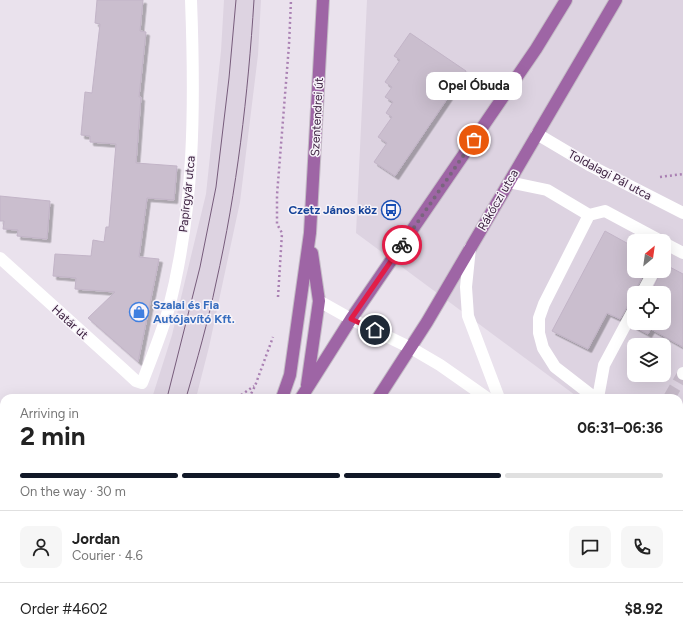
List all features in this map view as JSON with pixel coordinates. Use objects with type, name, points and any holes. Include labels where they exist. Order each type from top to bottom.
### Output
[{"type":"main road","name":"Szentendrei út","points":[[283,394],[290,375],[310,234],[323,0]]},
{"type":"main road","points":[[305,394],[351,319],[536,49],[566,0]]},
{"type":"main road","name":"Rákóczi utca","points":[[381,394],[411,348],[616,0]]},
{"type":"main road","name":"Szentendrei út","points":[[304,394],[319,301],[310,234]]},
{"type":"street","name":"Papírgyár utca","points":[[142,383],[168,312],[185,221],[193,131],[191,0]]},
{"type":"street","name":"Toldalagi Pál utca","points":[[537,134],[591,166],[683,213]]},
{"type":"street","points":[[509,182],[547,190],[589,214],[605,211],[645,234]]},
{"type":"street","points":[[589,214],[544,304],[539,318],[539,333],[543,348],[555,367],[590,394]]},
{"type":"street","points":[[470,248],[466,287],[468,316],[497,394]]},
{"type":"street","points":[[671,248],[683,253]]},
{"type":"street","name":"Határ út","points":[[0,258],[136,381],[142,383]]},
{"type":"street","points":[[319,301],[351,319],[411,348],[440,365],[481,394]]},
{"type":"street","points":[[599,394],[604,365],[627,322]]},
{"type":"path","points":[[278,303],[282,233],[277,224],[277,195],[289,45],[291,0]]},
{"type":"path","points":[[251,394],[275,331]]},
{"type":"path","points":[[243,394],[255,386]]},
{"type":"shaded area","points":[[224,0],[261,0],[258,55],[240,202],[209,347],[197,394],[153,394],[172,335],[206,194],[221,51]]},
{"type":"shaded area","points":[[367,0],[683,0],[683,394],[574,394],[356,233]]},
{"type":"building","points":[[97,0],[143,0],[140,31],[146,32],[139,97],[141,97],[136,163],[177,166],[174,200],[147,198],[139,257],[159,259],[138,362],[88,318],[115,292],[75,289],[76,278],[53,276],[55,254],[91,256],[93,240],[104,242],[106,227],[109,227],[116,144],[90,142],[90,136],[81,135],[85,92],[92,93],[100,24],[95,23]]},
{"type":"building","points":[[410,33],[466,71],[395,176],[374,162],[387,143],[378,137],[392,117],[386,113],[393,102],[385,97],[392,87],[385,82],[400,60],[394,56]]},
{"type":"building","points":[[0,196],[50,201],[47,239],[17,236],[18,230],[3,229],[4,221],[0,221]]},
{"type":"building","points":[[605,231],[627,243],[627,278],[642,278],[638,286],[627,286],[627,307],[620,319],[607,313],[588,349],[552,331]]},
{"type":"building","points":[[671,268],[683,274],[683,347],[671,340],[671,338],[667,338],[653,330],[671,330],[671,286],[654,286],[658,278],[671,278]]},
{"type":"building","points":[[640,330],[650,330],[648,334]]},
{"type":"tunnel","points":[[671,394],[683,374]]},
{"type":"tram line","points":[[168,394],[200,267],[216,187],[229,78],[236,0]]},
{"type":"tram line","points":[[187,394],[209,312],[236,178],[245,107],[254,0]]},
{"type":"way so far","points":[[402,245],[474,140]]},
{"type":"place","name":"Opel Óbuda","points":[[474,140]]},
{"type":"place","name":"Czetz János köz","points":[[391,210]]},
{"type":"place","name":"Szalai és Fia Autójavító Kft.","points":[[139,312]]},
{"type":"route","points":[[375,330],[351,319],[402,245]]}]
